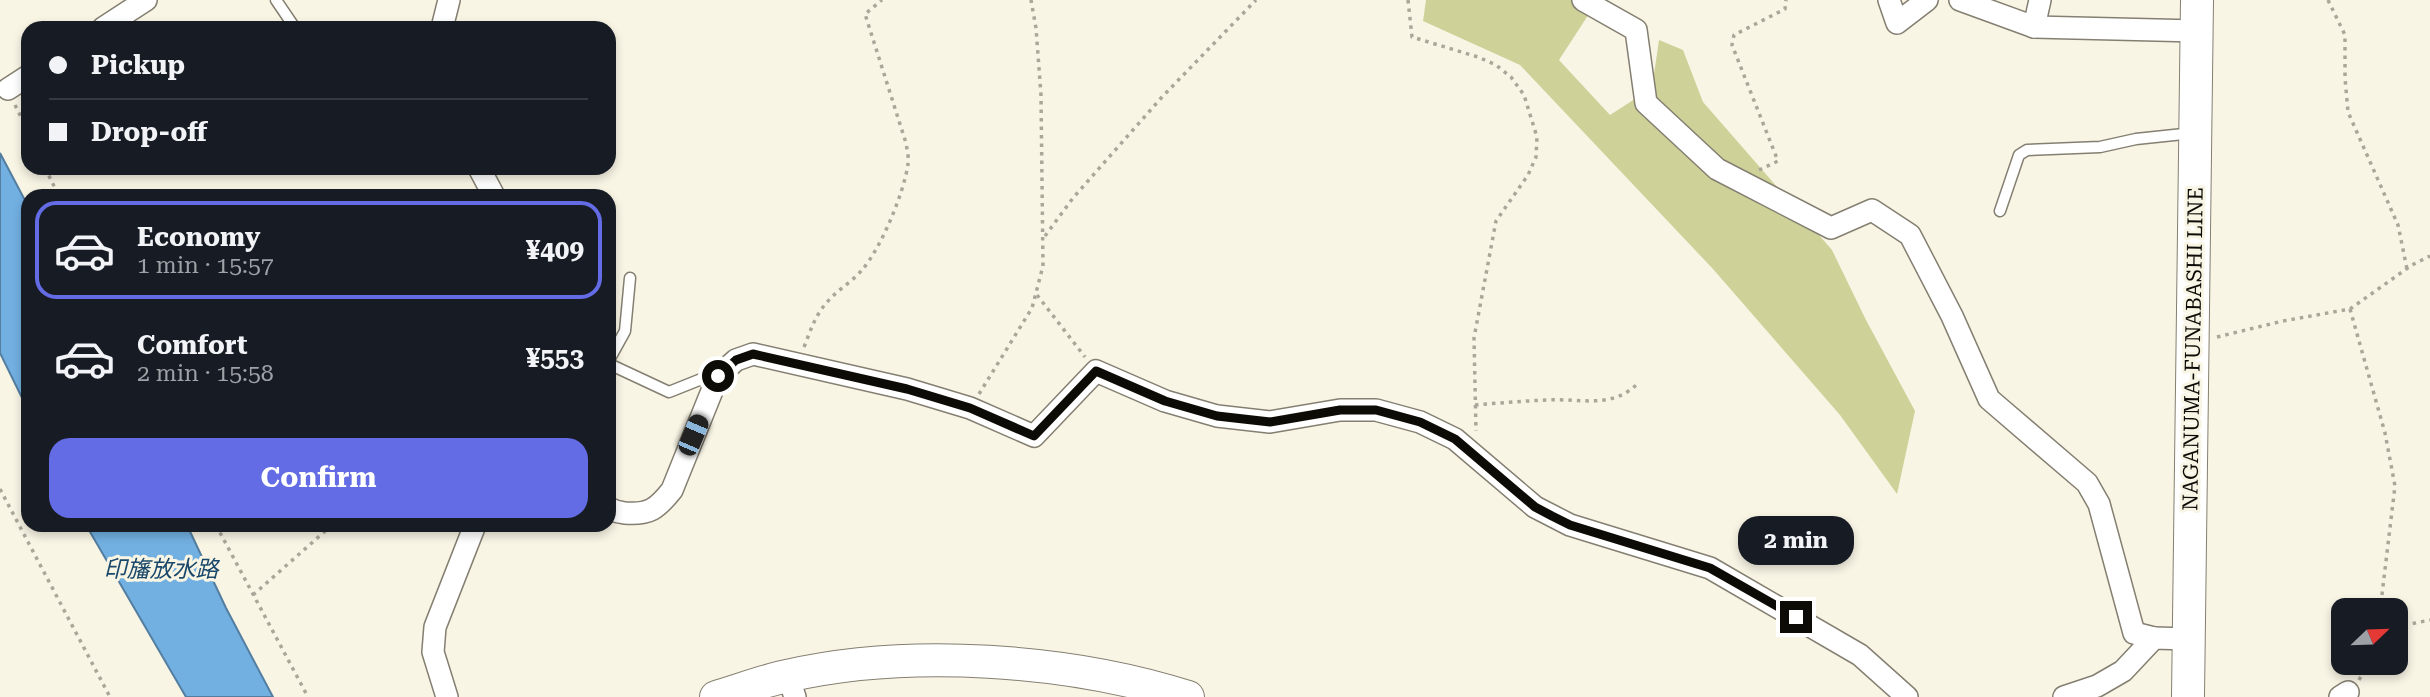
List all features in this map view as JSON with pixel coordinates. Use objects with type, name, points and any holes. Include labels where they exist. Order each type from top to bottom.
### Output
[{"type":"main road","name":"NAGANUMA-FUNABASHI LINE","points":[[2188,697],[2197,0]]},
{"type":"main road","points":[[716,697],[791,686],[900,661],[1011,663],[1135,683],[1188,697]]},
{"type":"street","points":[[114,21],[146,0]]},
{"type":"street","points":[[444,21],[449,0]]},
{"type":"street","points":[[1583,0],[1636,30],[1646,103],[1717,169],[1830,228],[1872,210],[1910,235],[1952,316],[1989,399],[2087,483],[2099,504],[2134,633],[2154,638],[2189,639]]},
{"type":"street","points":[[1889,0],[1897,23],[1927,0]]},
{"type":"street","points":[[1960,0],[2034,27],[2197,32]]},
{"type":"street","points":[[2034,27],[2040,0]]},
{"type":"street","points":[[8,89],[21,81]]},
{"type":"street","points":[[616,512],[642,514],[660,506],[672,490],[718,376],[736,360],[753,354],[907,389],[970,408],[1034,436],[1096,371],[1165,401],[1217,416],[1270,422],[1340,410],[1376,410],[1420,422],[1455,439],[1535,507],[1570,525],[1710,568],[1860,655],[1907,697]]},
{"type":"street","points":[[447,697],[433,652],[435,626],[472,532]]},
{"type":"street","points":[[2064,697],[2097,686],[2123,671],[2154,638]]},
{"type":"lane","points":[[276,0],[290,21]]},
{"type":"lane","points":[[2000,211],[2019,155],[2027,150],[2100,147],[2136,139],[2196,133]]},
{"type":"lane","points":[[616,348],[625,331],[630,278]]},
{"type":"lane","points":[[616,366],[669,392],[724,370]]},
{"type":"path","points":[[796,365],[816,315],[862,270],[874,254],[891,218],[906,174],[906,143],[865,14],[882,0]]},
{"type":"path","points":[[970,408],[1022,327],[1037,295],[1043,266],[1041,95],[1031,0]]},
{"type":"path","points":[[1044,238],[1073,198],[1153,107],[1256,0]]},
{"type":"path","points":[[1408,0],[1412,37],[1496,65],[1511,77],[1524,95],[1538,137],[1536,157],[1528,175],[1496,221],[1474,338],[1477,457]]},
{"type":"path","points":[[1738,179],[1779,161],[1732,45],[1734,35],[1785,9],[1786,0]]},
{"type":"path","points":[[2328,0],[2345,35],[2348,112],[2398,225],[2407,269]]},
{"type":"path","points":[[2192,342],[2350,309],[2430,256]]},
{"type":"path","points":[[1037,295],[1096,371]]},
{"type":"path","points":[[2350,309],[2385,433],[2395,486],[2382,598]]},
{"type":"path","points":[[1475,405],[1548,400],[1578,400],[1589,403],[1615,398],[1631,390],[1639,382]]},
{"type":"path","points":[[0,489],[21,529]]},
{"type":"path","points":[[23,532],[110,697]]},
{"type":"path","points":[[220,532],[308,697]]},
{"type":"path","points":[[253,595],[324,532]]},
{"type":"path","points":[[2408,625],[2430,620]]},
{"type":"green space","points":[[1426,0],[1598,0],[1559,60],[1610,115],[1652,88],[1659,40],[1683,50],[1703,102],[1832,250],[1915,411],[1897,494],[1840,415],[1713,269],[1520,65],[1423,21]]},
{"type":"water","points":[[0,153],[21,193],[21,396],[0,353]]},
{"type":"water","name":"印旛放水路","points":[[90,532],[190,532],[226,608],[273,697],[186,697]]},
{"type":"route","points":[[718,376],[736,360],[753,354],[907,389],[970,408],[1034,436],[1096,371],[1165,401],[1217,416],[1270,422],[1340,410],[1376,410],[1420,422],[1455,439],[1535,507],[1570,525],[1710,568],[1796,617]]}]
